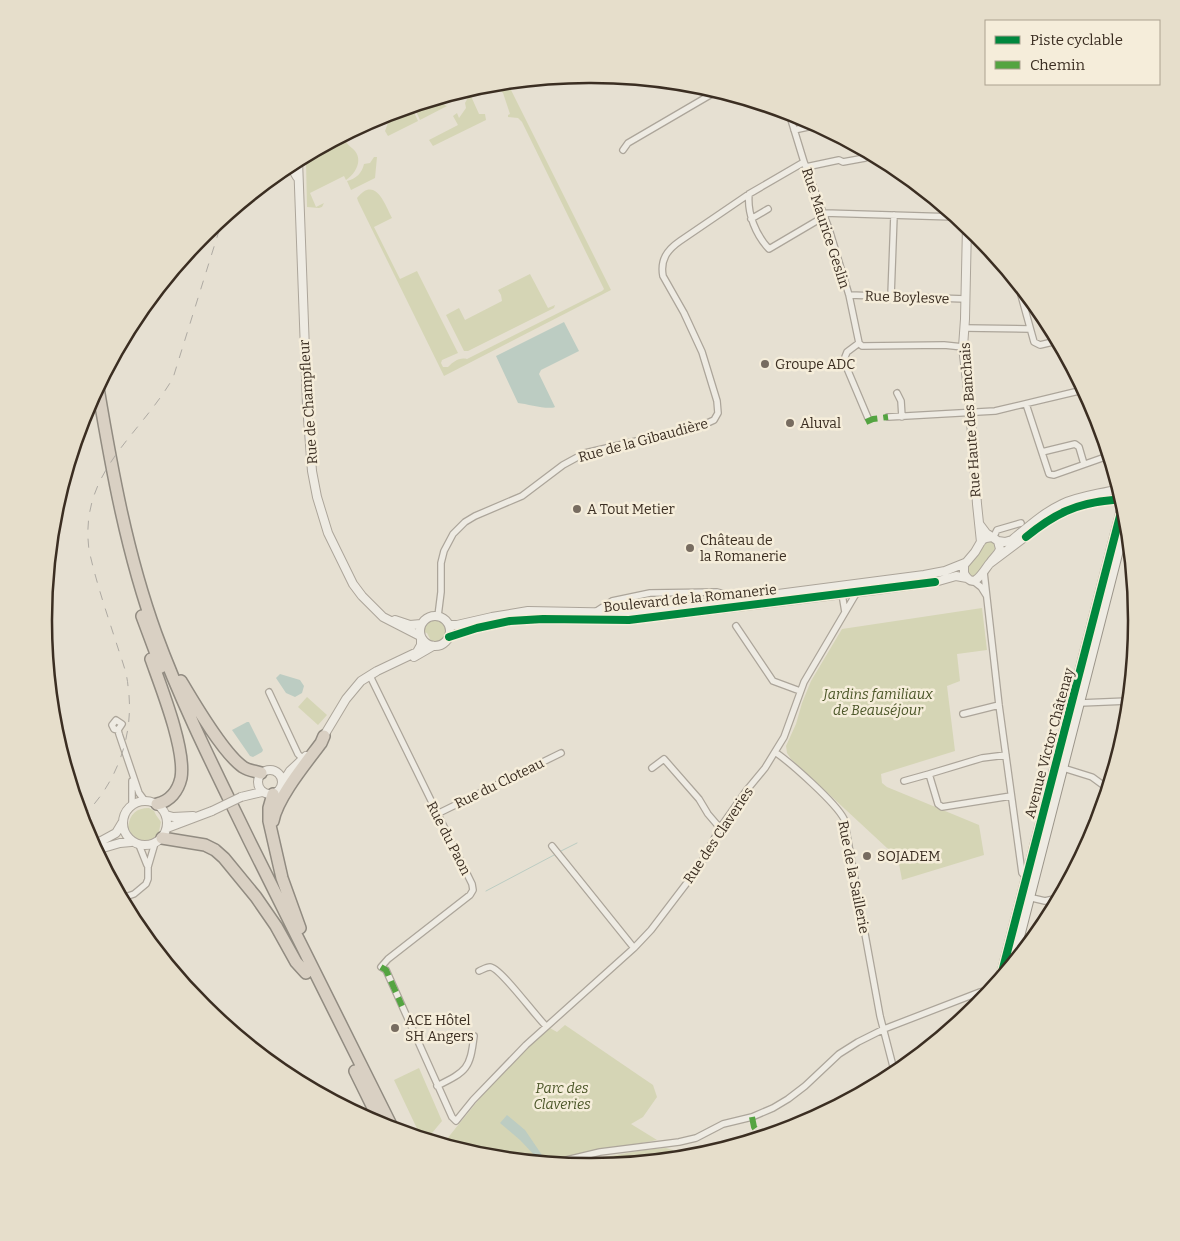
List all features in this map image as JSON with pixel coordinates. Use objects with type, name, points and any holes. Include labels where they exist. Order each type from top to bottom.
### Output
[{"type":"highway","points":[[100,400],[117,496],[153,637],[205,749],[388,1118]]},
{"type":"highway","points":[[94,412],[120,544],[153,637],[197,750],[376,1113]]},
{"type":"highway","points":[[153,637],[164,642],[180,677],[196,705],[228,752],[242,766],[259,777]]},
{"type":"highway","points":[[153,637],[149,652],[173,727],[181,767],[181,778],[173,795],[164,803],[157,804]]},
{"type":"highway","points":[[274,847],[274,813],[282,797],[321,744],[324,736]]},
{"type":"highway","points":[[268,793],[268,817],[288,899],[339,1015],[344,1033]]},
{"type":"highway","points":[[161,836],[205,845],[215,850],[224,858],[256,897],[276,926],[296,962],[306,973]]},
{"type":"main road","name":"Avenue Victor Châtenay","points":[[1012,953],[1070,727],[1118,524]]},
{"type":"main road","name":"Avenue Victor Châtenay","points":[[1070,727],[1080,703],[1121,540]]},
{"type":"street","points":[[623,150],[628,143],[708,96]]},
{"type":"street","name":"Rue Maurice Geslin","points":[[792,122],[824,214],[849,295],[859,343]]},
{"type":"street","points":[[794,130],[805,128]]},
{"type":"street","name":"Rue de la Gibaudière","points":[[438,616],[441,592],[441,562],[444,551],[454,534],[465,522],[522,496],[563,465],[585,453],[701,426],[712,422],[716,417],[718,401],[704,360],[684,313],[662,272],[663,262],[668,250],[674,244],[749,194],[805,164],[839,160],[843,162],[864,158]]},
{"type":"street","name":"Rue de Champfleur","points":[[298,169],[304,344],[314,480],[323,519],[352,584],[383,617],[421,637]]},
{"type":"street","name":"Rue de Champfleur","points":[[294,172],[299,181]]},
{"type":"street","points":[[749,194],[748,207],[751,219],[767,248],[770,249],[824,214],[945,217]]},
{"type":"street","points":[[751,219],[768,209]]},
{"type":"street","points":[[891,296],[894,215]]},
{"type":"street","name":"Rue Haute des Banchais","points":[[966,236],[966,299],[963,347],[971,413],[981,542]]},
{"type":"street","name":"Rue Boylesve","points":[[849,295],[966,299]]},
{"type":"street","points":[[1024,304],[1034,341],[1037,345],[1049,343]]},
{"type":"street","points":[[965,328],[1030,329]]},
{"type":"street","points":[[868,418],[845,362],[847,352],[859,343],[867,346],[963,347]]},
{"type":"street","points":[[888,418],[996,411],[1076,392]]},
{"type":"street","points":[[897,393],[901,401],[902,417]]},
{"type":"street","points":[[1026,404],[1047,471],[1050,475],[1102,458]]},
{"type":"street","points":[[1042,452],[1075,444],[1079,447],[1084,464]]},
{"type":"street","points":[[987,597],[981,587],[969,579],[963,571],[965,563],[974,554],[981,542],[986,538],[1010,541],[1045,514],[1111,491]]},
{"type":"street","points":[[989,564],[1046,521],[1075,503],[1113,500]]},
{"type":"street","points":[[969,579],[980,578],[1000,551],[1000,546],[986,533],[979,523]]},
{"type":"street","points":[[994,539],[997,530],[1021,523]]},
{"type":"street","name":"Boulevard de la Romanerie","points":[[449,625],[528,611],[631,613],[861,584],[945,571],[965,563]]},
{"type":"street","points":[[984,572],[999,705],[1022,873],[1030,879]]},
{"type":"street","name":"Boulevard de la Romanerie","points":[[449,637],[510,621],[543,618],[629,620],[935,582],[956,576],[969,579]]},
{"type":"street","points":[[845,612],[842,594],[846,590],[861,584]]},
{"type":"street","name":"Boulevard de la Romanerie","points":[[594,613],[612,601],[650,592],[717,592],[728,595],[734,600]]},
{"type":"street","name":"Rue des Claveries","points":[[438,1086],[452,1117],[456,1121],[546,1026],[634,948],[651,930],[699,867],[720,828],[775,752],[790,724],[800,691],[857,592]]},
{"type":"street","name":"Rue de Champfleur","points":[[374,608],[393,619],[410,625],[421,624]]},
{"type":"street","points":[[103,848],[120,842],[147,846],[161,836],[244,796],[268,793],[282,787],[290,771],[324,736],[350,694],[355,686],[368,676],[417,652],[421,645],[421,624],[428,617],[438,616],[449,625],[449,637],[442,644],[433,646],[419,655],[370,678],[350,694]]},
{"type":"street","points":[[736,626],[773,681],[800,691]]},
{"type":"street","points":[[421,637],[424,642],[433,646]]},
{"type":"street","name":"Rue du Paon","points":[[370,678],[472,884],[473,890],[470,895],[380,967],[386,970],[438,1086]]},
{"type":"street","points":[[269,692],[298,754],[303,759]]},
{"type":"street","points":[[1080,703],[1121,701]]},
{"type":"street","points":[[963,714],[999,705]]},
{"type":"street","points":[[118,730],[139,793],[145,801]]},
{"type":"street","name":"Rue de la Saillerie","points":[[775,752],[836,808],[844,820],[880,1016],[892,1065]]},
{"type":"street","name":"Rue du Cloteau","points":[[436,814],[561,753]]},
{"type":"street","points":[[904,781],[982,758],[1006,755]]},
{"type":"street","points":[[652,768],[664,759],[699,799],[708,814],[720,828]]},
{"type":"street","points":[[1060,767],[1092,776],[1102,784]]},
{"type":"street","points":[[244,796],[266,770],[290,771]]},
{"type":"street","points":[[278,772],[283,782]]},
{"type":"street","points":[[132,774],[132,805]]},
{"type":"street","points":[[929,774],[937,802],[942,807],[1011,796]]},
{"type":"street","points":[[259,777],[268,793]]},
{"type":"street","points":[[100,842],[116,833],[125,813],[132,805],[145,801],[157,804],[166,815],[174,817],[200,816]]},
{"type":"street","points":[[129,896],[143,888],[148,879],[148,867],[161,836],[166,815]]},
{"type":"street","points":[[122,823],[123,830],[135,843],[148,867]]},
{"type":"street","points":[[556,851],[634,948]]},
{"type":"street","points":[[1026,896],[1048,900]]},
{"type":"street","points":[[479,971],[488,967],[493,968],[506,980],[546,1026]]},
{"type":"street","points":[[577,1158],[600,1152],[679,1142],[696,1138],[723,1124],[773,1108],[793,1095],[839,1054],[858,1042],[884,1029],[975,994]]},
{"type":"street","points":[[438,1086],[458,1076],[471,1060],[474,1036]]},
{"type":"green space","points":[[511,89],[611,290],[444,376],[358,201],[357,198],[363,192],[369,189],[379,194],[383,199],[392,218],[374,227],[400,279],[417,271],[458,353],[442,360],[443,367],[448,367],[459,359],[467,359],[604,289],[522,122],[518,118],[508,117],[510,114],[501,91]]},
{"type":"green space","points":[[471,96],[479,114],[485,114],[486,120],[433,146],[429,140],[458,125],[453,116],[457,113],[459,118],[466,108],[465,103],[468,97]]},
{"type":"green space","points":[[442,104],[447,106],[420,120],[416,112]]},
{"type":"green space","points":[[414,113],[418,121],[388,136],[385,131],[388,123]]},
{"type":"green space","points":[[346,141],[357,155],[358,163],[355,171],[346,180],[344,176],[310,193],[316,207],[324,203],[319,208],[307,207],[306,164]]},
{"type":"green space","points":[[374,157],[377,157],[375,178],[351,190],[347,181],[358,175],[364,164],[370,163]]},
{"type":"green space","points":[[530,274],[548,308],[555,305],[554,308],[468,351],[464,351],[446,315],[459,308],[465,320],[502,301],[498,290]]},
{"type":"green space","points":[[991,541],[995,543],[995,549],[979,571],[974,576],[971,576],[967,572],[968,565],[985,543]]},
{"type":"green space","name":"Jardins familiaux de Beauséjour","points":[[982,608],[987,650],[957,654],[960,681],[947,686],[955,751],[881,774],[882,783],[887,787],[979,825],[984,855],[902,880],[897,853],[887,848],[791,759],[787,753],[786,746],[811,681],[842,629]]},
{"type":"green space","points":[[431,620],[440,621],[446,627],[446,635],[440,641],[431,641],[427,633],[424,632],[425,626]]},
{"type":"green space","points":[[307,697],[327,715],[318,725],[298,707]]},
{"type":"green space","points":[[149,808],[154,811],[161,822],[158,836],[149,840],[140,840],[130,832],[129,822],[134,813],[141,809]]},
{"type":"green space","name":"Parc des Claveries","points":[[565,1025],[653,1085],[657,1097],[643,1117],[631,1124],[657,1140],[569,1157],[485,1148],[447,1139],[493,1083],[533,1040],[548,1027],[557,1032]]},
{"type":"green space","points":[[419,1068],[442,1121],[431,1134],[417,1129],[394,1080]]},
{"type":"green space","points":[[666,1148],[673,1151],[601,1158]]},
{"type":"shaded area","points":[[564,322],[579,351],[541,370],[539,374],[555,407],[518,403],[496,356]]},
{"type":"shaded area","points":[[280,674],[300,680],[304,686],[302,693],[295,697],[286,693],[276,678]]},
{"type":"shaded area","points":[[249,722],[263,750],[253,757],[250,756],[232,730]]},
{"type":"shaded area","points":[[507,1115],[525,1130],[542,1155],[534,1155],[500,1123]]},
{"type":"waterway","points":[[559,852],[577,843]]},
{"type":"waterway","points":[[486,891],[556,854]]},
{"type":"railway","points":[[88,811],[114,774],[126,740],[129,722],[125,670],[89,550],[88,523],[93,499],[102,477],[114,457],[173,378],[219,232]]},
{"type":"marked path","points":[[866,422],[888,417]]},
{"type":"marked path","points":[[381,967],[386,970],[402,1006]]},
{"type":"marked path","points":[[752,1117],[757,1131]]},
{"type":"cycle path","points":[[1026,537],[1046,522],[1066,511],[1088,504],[1113,500]]},
{"type":"cycle path","points":[[1005,962],[1118,523]]},
{"type":"cycle path","points":[[449,637],[477,628],[510,621],[543,619],[629,620],[935,582]]},
{"type":"place","name":"Groupe ADC","points":[[765,364]]},
{"type":"place","name":"Aluval","points":[[790,423]]},
{"type":"place","name":"A Tout Metier","points":[[577,509]]},
{"type":"place","name":"Château de la Romanerie","points":[[690,548]]},
{"type":"place","name":"SOJADEM","points":[[867,856]]},
{"type":"place","name":"ACE Hôtel SH Angers","points":[[395,1028]]}]
